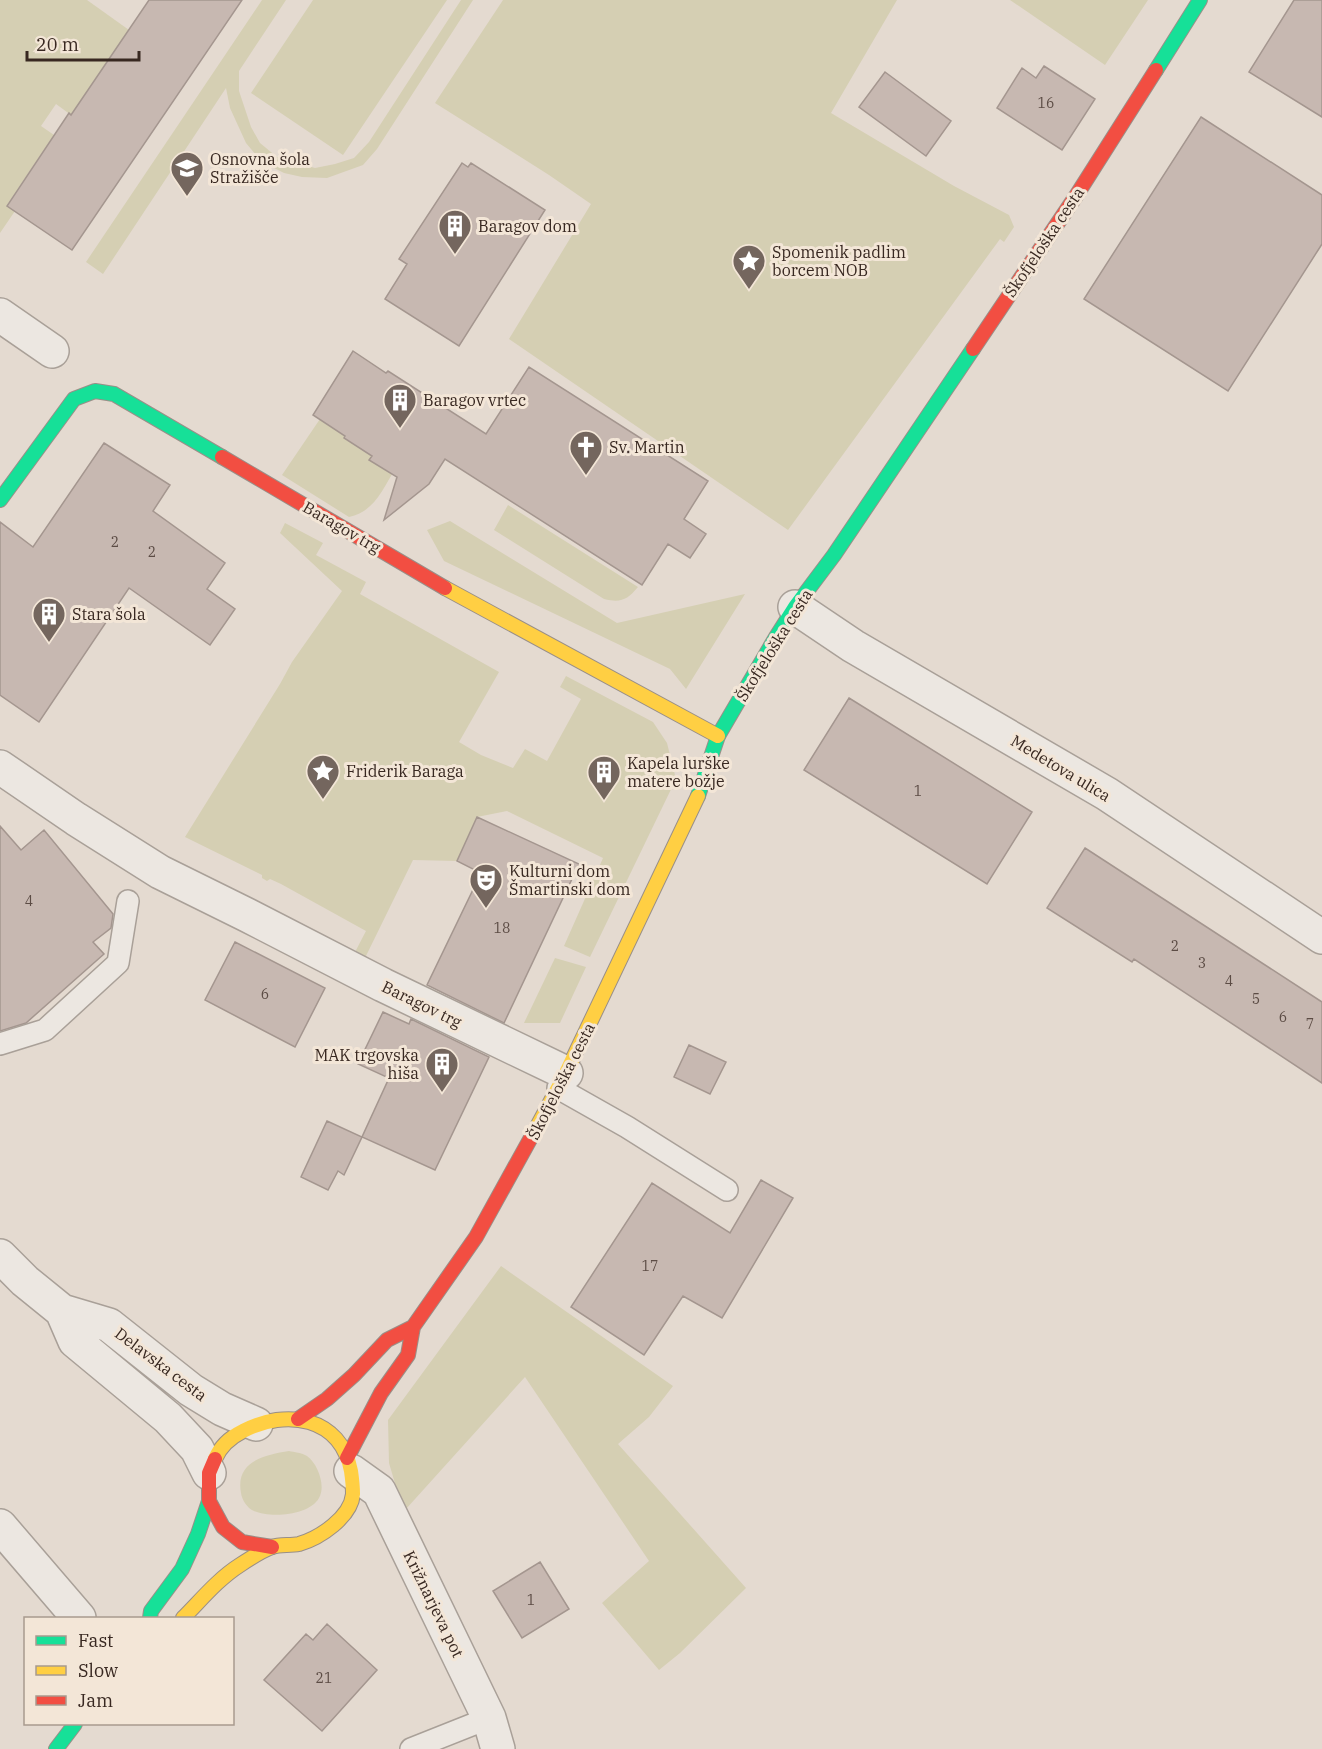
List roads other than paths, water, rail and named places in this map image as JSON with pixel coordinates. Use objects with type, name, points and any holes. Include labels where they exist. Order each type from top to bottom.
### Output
[{"type":"street","name":"Škofjeloška cesta","points":[[349,1464],[381,1393],[408,1355],[413,1327],[476,1237],[562,1081],[698,797],[718,736],[795,607],[834,555],[1076,196],[1200,0]]},
{"type":"street","points":[[0,315],[52,351]]},
{"type":"street","name":"Baragov trg","points":[[0,500],[74,399],[95,391],[114,394],[449,590],[718,736]]},
{"type":"street","name":"Medetova ulica","points":[[795,607],[860,650],[1107,794],[1322,937]]},
{"type":"street","name":"Baragov trg","points":[[0,767],[160,872],[383,985],[562,1081]]},
{"type":"street","name":"Delavska cesta","points":[[0,1256],[25,1281],[62,1311],[109,1325],[191,1390],[222,1409],[256,1424]]},
{"type":"street","name":"Delavska cesta","points":[[62,1311],[75,1341],[168,1418],[197,1449],[209,1487]]},
{"type":"street","name":"Škofjeloška cesta","points":[[298,1419],[327,1399],[354,1375],[387,1340],[413,1327]]},
{"type":"street","points":[[150,1617],[151,1611],[182,1569],[198,1534],[209,1487],[218,1452],[234,1436],[256,1424],[284,1418],[320,1425],[338,1440],[349,1464],[353,1496],[343,1517],[326,1532],[299,1544],[272,1547],[242,1542],[223,1527],[209,1487]]},
{"type":"street","name":"Križnarjeva pot","points":[[349,1464],[379,1491],[489,1718],[498,1749]]},
{"type":"street","points":[[0,1526],[78,1617]]},
{"type":"street","points":[[184,1617],[217,1583],[238,1566],[272,1547]]},
{"type":"street","points":[[57,1749],[74,1725]]},
{"type":"lane","points":[[0,1044],[45,1030],[118,963],[128,901]]},
{"type":"lane","points":[[562,1081],[627,1127],[727,1190]]},
{"type":"lane","points":[[411,1749],[489,1718]]},
{"type":"place","name":"Osnovna šola Stražišče","points":[[187,197]]},
{"type":"place","name":"Baragov dom","points":[[455,255]]},
{"type":"place","name":"Spomenik padlim borcem NOB","points":[[749,290]]},
{"type":"place","name":"Baragov vrtec","points":[[400,429]]},
{"type":"place","name":"Sv. Martin","points":[[586,476]]},
{"type":"place","name":"Stara šola","points":[[49,643]]},
{"type":"place","name":"Friderik Baraga","points":[[323,800]]},
{"type":"place","name":"Kapela lurške matere božje","points":[[604,801]]},
{"type":"place","name":"Kulturni dom Šmartinski dom","points":[[486,909]]},
{"type":"place","name":"MAK trgovska hiša","points":[[442,1093]]}]
